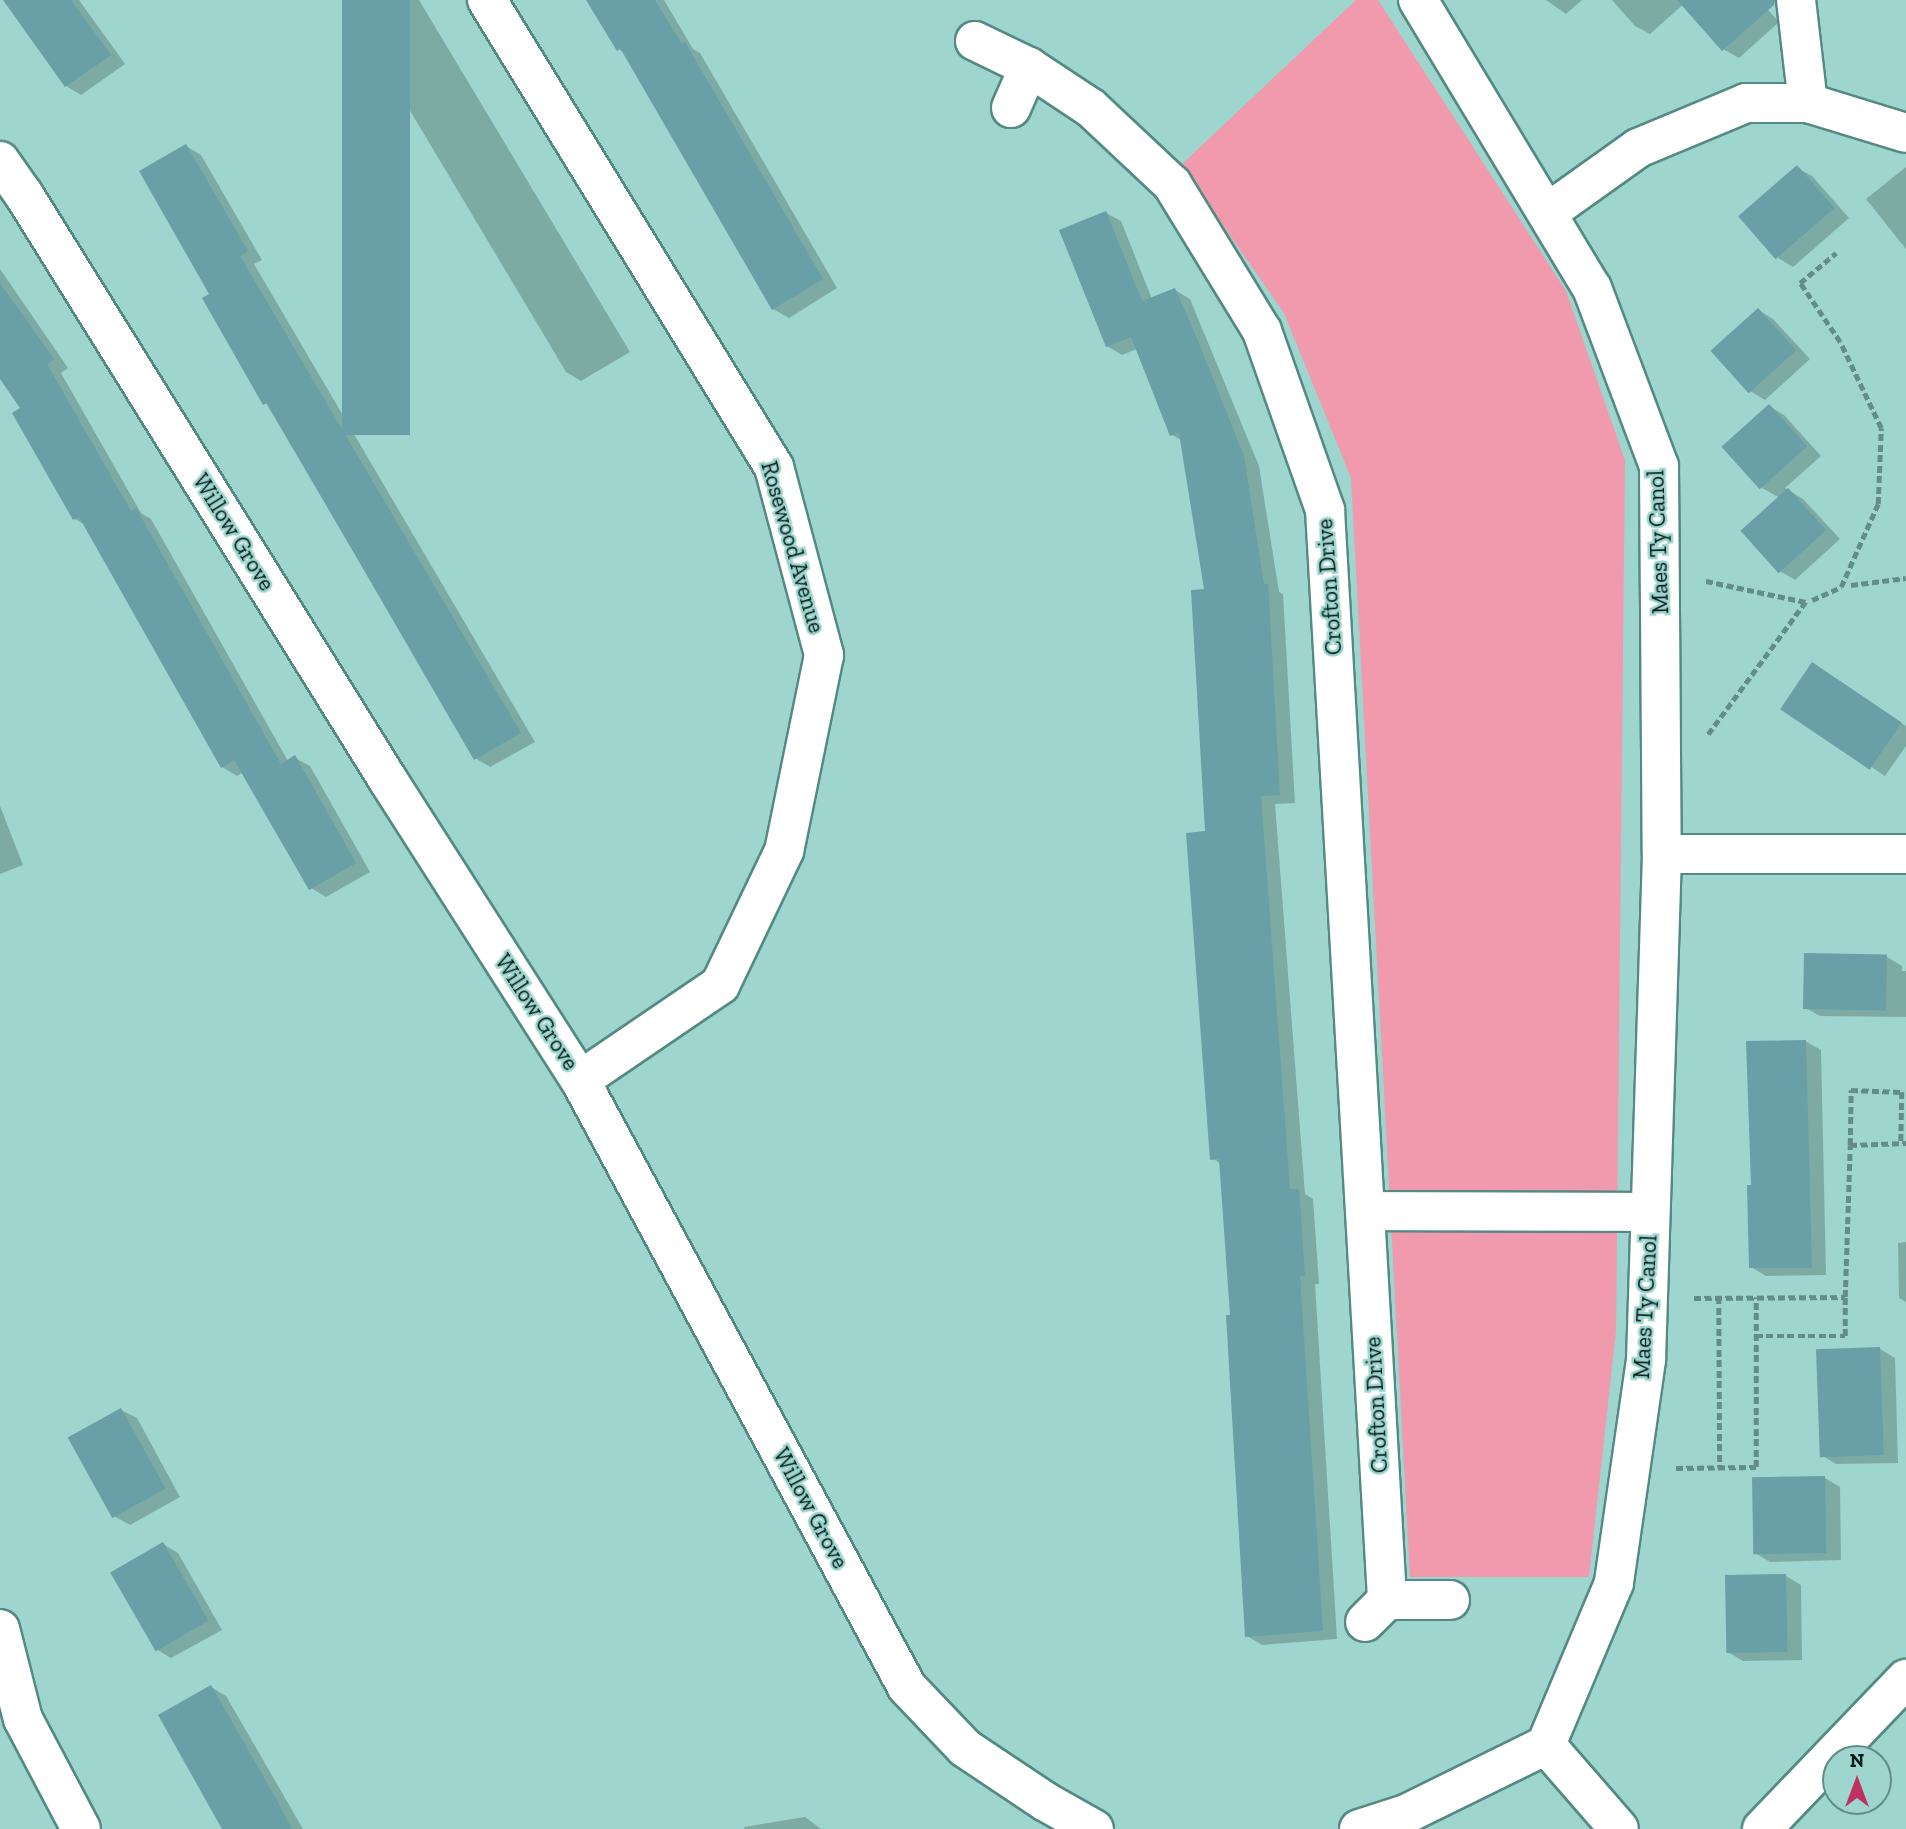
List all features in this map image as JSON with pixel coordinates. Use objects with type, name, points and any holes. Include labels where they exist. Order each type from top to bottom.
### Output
[{"type":"street","name":"Rosewood Avenue","points":[[487,0],[774,467],[824,655],[784,851],[720,985],[580,1080]]},
{"type":"street","name":"Maes Ty Canol","points":[[1418,0],[1592,288],[1659,466],[1662,854],[1646,1360],[1614,1583],[1546,1745]]},
{"type":"street","points":[[1796,0],[1808,103]]},
{"type":"street","name":"Crofton Drive","points":[[975,40],[1029,67],[1091,108],[1172,184],[1262,331],[1325,510],[1365,1211],[1376,1611],[1450,1600]]},
{"type":"street","points":[[1011,108],[1029,67]]},
{"type":"street","points":[[1547,213],[1638,148],[1746,103],[1808,103],[1906,133]]},
{"type":"street","name":"Willow Grove","points":[[0,161],[24,195],[388,780],[580,1080],[907,1687],[965,1748],[1046,1802],[1094,1829]]},
{"type":"street","points":[[1662,854],[1906,854]]},
{"type":"street","points":[[1365,1211],[1650,1212]]},
{"type":"street","points":[[0,1629],[23,1719],[81,1829]]},
{"type":"street","points":[[1762,1829],[1906,1679]]},
{"type":"street","points":[[1359,1829],[1406,1814],[1546,1745],[1619,1829]]},
{"type":"path","points":[[1812,600],[1841,587],[1878,504],[1881,428],[1840,342],[1800,283],[1836,253]]},
{"type":"path","points":[[1693,578],[1806,602],[1701,745]]},
{"type":"path","points":[[1851,585],[1906,578]]},
{"type":"path","points":[[1756,1336],[1845,1336],[1851,1090],[1902,1092],[1904,1143],[1850,1145]]},
{"type":"path","points":[[1719,1297],[1720,1468]]},
{"type":"path","points":[[1675,1468],[1756,1467],[1756,1297]]},
{"type":"path","points":[[1682,1298],[1845,1297]]},
{"type":"shaded area","points":[[1356,0],[1378,0],[1566,291],[1625,460],[1616,1331],[1589,1577],[1410,1577],[1351,478],[1284,313],[1181,165]]},
{"type":"building","points":[[3,0],[71,0],[111,55],[65,87]]},
{"type":"building","points":[[342,0],[410,0],[410,435],[342,435]]},
{"type":"building","points":[[586,0],[655,0],[682,44],[685,42],[823,279],[772,310],[620,48],[617,51]]},
{"type":"building","points":[[1677,0],[1775,0],[1774,5],[1722,51]]},
{"type":"building","points":[[186,144],[248,251],[240,256],[521,733],[474,760],[267,403],[263,405],[202,298],[209,294],[139,171]]},
{"type":"building","points":[[1797,165],[1834,208],[1776,259],[1738,216]]},
{"type":"building","points":[[1106,211],[1142,301],[1175,288],[1196,336],[1244,456],[1264,584],[1268,584],[1280,795],[1261,796],[1290,1189],[1299,1189],[1305,1276],[1300,1276],[1323,1631],[1245,1637],[1226,1315],[1230,1315],[1219,1159],[1210,1160],[1186,833],[1205,831],[1191,590],[1204,589],[1179,433],[1170,436],[1131,337],[1106,347],[1059,230]]},
{"type":"building","points":[[0,283],[54,359],[47,364],[131,511],[136,508],[281,764],[295,755],[356,863],[309,890],[234,760],[221,768],[79,517],[73,520],[12,413],[20,408],[0,379]]},
{"type":"building","points":[[1758,308],[1796,350],[1749,393],[1710,351]]},
{"type":"building","points":[[1769,404],[1807,446],[1760,489],[1721,447]]},
{"type":"building","points":[[1788,488],[1826,530],[1779,573],[1740,531]]},
{"type":"building","points":[[1812,662],[1902,722],[1870,770],[1780,709]]},
{"type":"building","points":[[1804,953],[1887,954],[1886,1010],[1803,1009]]},
{"type":"building","points":[[1806,1040],[1812,1268],[1749,1268],[1747,1185],[1751,1185],[1746,1041]]},
{"type":"building","points":[[1880,1347],[1884,1455],[1820,1457],[1816,1349]]},
{"type":"building","points":[[121,1408],[166,1488],[112,1518],[68,1438]]},
{"type":"building","points":[[1825,1476],[1826,1553],[1753,1554],[1752,1477]]},
{"type":"building","points":[[163,1542],[208,1621],[156,1651],[110,1572]]},
{"type":"building","points":[[1786,1574],[1787,1652],[1726,1653],[1725,1575]]},
{"type":"building","points":[[211,1685],[292,1829],[222,1829],[158,1715]]}]
